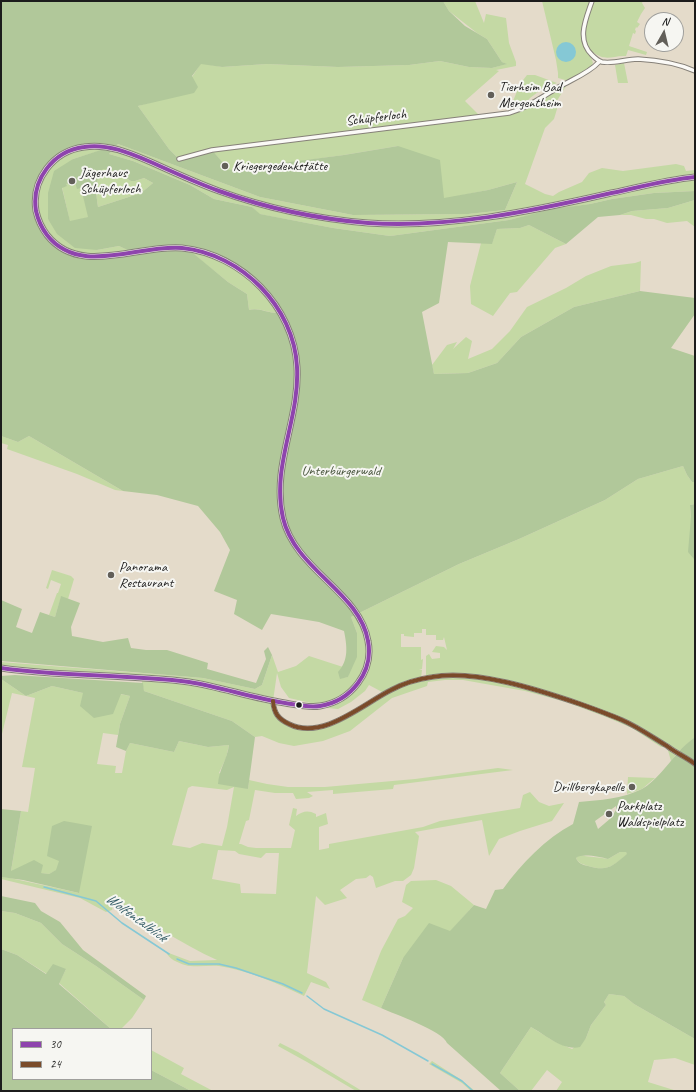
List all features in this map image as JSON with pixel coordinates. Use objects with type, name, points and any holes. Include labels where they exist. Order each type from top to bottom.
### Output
[{"type":"main road","points":[[1,668],[38,672],[187,682],[213,686],[273,701],[300,706],[316,707],[329,704],[353,690],[361,679],[366,668],[369,654],[368,641],[361,620],[349,605],[311,566],[291,540],[284,520],[280,494],[281,470],[294,409],[297,368],[290,333],[274,302],[257,283],[227,262],[208,254],[187,249],[167,248],[109,256],[84,256],[63,250],[52,241],[41,228],[36,214],[35,200],[37,187],[41,176],[49,165],[61,154],[72,149],[84,147],[97,146],[109,148],[134,155],[219,191],[276,208],[321,217],[368,222],[405,223],[469,220],[510,214],[651,184],[695,177]]},
{"type":"street","points":[[592,1],[583,30],[583,40],[590,54],[599,62],[639,59],[683,66],[695,71]]},
{"type":"street","name":"Schüpferloch","points":[[179,159],[212,150],[509,113],[521,110],[593,69],[599,62]]},
{"type":"street","points":[[273,701],[274,710],[277,717],[283,721],[293,726],[304,728],[318,727],[331,724],[393,689],[417,680],[434,676],[468,676],[492,680],[557,696],[623,720],[695,764]]},
{"type":"green space","name":"Unterbürgerwald","points":[[1,1],[443,1],[449,11],[465,26],[487,39],[502,62],[507,64],[492,68],[469,67],[440,61],[409,65],[338,67],[267,64],[222,67],[201,64],[192,76],[198,87],[194,93],[138,106],[169,149],[179,159],[212,150],[229,170],[344,155],[398,146],[440,160],[444,198],[488,190],[517,182],[505,210],[468,214],[353,215],[260,197],[118,144],[109,154],[133,161],[190,185],[214,199],[252,207],[260,214],[333,228],[390,236],[509,220],[552,209],[590,204],[612,199],[654,193],[695,191],[695,200],[668,208],[632,211],[620,215],[598,217],[566,244],[529,225],[520,228],[497,229],[492,244],[448,242],[439,303],[422,312],[434,374],[468,373],[497,363],[521,337],[574,307],[640,291],[695,298],[695,314],[671,348],[695,356],[695,482],[692,482],[683,466],[638,479],[605,500],[459,564],[351,617],[357,633],[357,657],[348,677],[340,679],[338,672],[346,658],[344,631],[319,622],[271,614],[262,630],[234,614],[237,600],[214,591],[230,550],[220,532],[198,506],[157,495],[123,491],[29,436],[18,442],[1,436]],"holes":[[[107,148],[73,159],[54,171],[48,193],[48,219],[57,234],[75,248],[97,250],[119,246],[132,252],[84,256],[52,241],[36,214],[37,187],[49,165],[72,149]],[[103,169],[114,171],[131,181],[144,178],[153,183],[141,193],[98,207],[96,187]],[[75,182],[77,189],[81,188],[88,217],[70,221],[62,188],[67,186],[66,184]],[[188,249],[227,261],[265,291],[279,312],[272,313],[257,309],[249,310],[247,294],[228,282]]]},
{"type":"green space","points":[[443,1],[475,1],[484,23],[486,14],[506,18],[509,43],[516,66],[496,70],[499,71],[465,101],[479,115],[439,122],[494,117],[521,110],[569,81],[558,78],[556,60],[542,1],[643,1],[642,3],[645,8],[637,22],[640,24],[637,28],[636,27],[635,34],[633,33],[629,46],[647,52],[646,55],[628,50],[626,56],[606,58],[594,53],[590,54],[593,63],[591,66],[572,80],[555,104],[557,109],[554,119],[545,128],[525,184],[545,194],[553,196],[582,182],[589,173],[602,168],[623,171],[676,164],[684,166],[686,171],[695,170],[695,191],[654,193],[612,199],[552,210],[509,220],[390,236],[333,228],[259,214],[252,207],[214,199],[190,185],[133,161],[109,154],[118,144],[260,197],[353,215],[467,214],[505,210],[517,182],[488,190],[443,199],[398,146],[229,171],[212,150],[179,159],[169,149],[138,106],[159,100],[192,77],[201,63],[222,67],[267,64],[338,67],[409,65],[440,61],[469,67],[492,68],[506,64],[502,62],[487,39],[449,11]]},
{"type":"green space","points":[[624,63],[628,83],[618,83],[615,65]]},
{"type":"green space","points":[[527,75],[535,75],[557,83],[542,89],[530,98],[524,105],[515,108],[511,106],[520,84]]},
{"type":"green space","points":[[109,148],[73,159],[48,219],[97,250],[119,246],[133,252],[83,256],[52,241],[36,214],[37,187],[49,165],[72,149]]},
{"type":"green space","points":[[103,168],[114,171],[131,181],[144,178],[153,183],[141,193],[98,207],[96,192],[97,183]]},
{"type":"green space","points":[[75,181],[81,187],[89,217],[70,222],[62,187]]},
{"type":"green space","points":[[695,200],[695,227],[687,221],[667,223],[631,215],[620,215],[632,211],[668,208]]},
{"type":"green space","points":[[529,225],[566,244],[555,248],[517,292],[510,293],[493,316],[471,304],[470,286],[481,243],[492,243],[497,229],[520,228]]},
{"type":"green space","points":[[187,249],[227,261],[257,283],[280,312],[272,313],[258,309],[249,310],[247,294],[228,282]]},
{"type":"green space","points":[[641,261],[640,291],[574,307],[521,337],[497,363],[468,373],[434,374],[432,365],[447,345],[457,342],[453,349],[466,337],[472,341],[468,359],[492,349],[510,331],[527,307],[566,288],[586,276],[611,266]]},
{"type":"green space","points":[[1,436],[18,442],[29,436],[123,491],[115,490],[77,474],[7,449],[8,445],[1,443]]},
{"type":"green space","points":[[683,466],[692,482],[695,482],[695,504],[690,505],[694,558],[695,557],[695,737],[678,752],[671,761],[667,747],[661,747],[632,728],[606,717],[566,702],[525,691],[463,680],[428,682],[427,686],[392,698],[350,731],[323,741],[294,746],[279,743],[262,736],[255,737],[232,721],[144,691],[141,678],[1,668],[1,662],[203,678],[255,689],[262,685],[272,655],[278,672],[296,666],[309,656],[343,667],[340,678],[348,677],[357,633],[351,617],[459,564],[605,500],[638,479]],"holes":[[[422,629],[426,629],[426,635],[436,635],[436,640],[443,640],[444,637],[447,650],[444,647],[436,646],[432,652],[440,653],[440,658],[432,659],[429,654],[426,656],[426,677],[421,678],[422,670],[419,669],[422,669],[423,659],[421,660],[421,647],[401,647],[401,634],[404,634],[404,636],[414,637],[414,633],[422,633]],[[277,673],[281,687],[289,698],[311,703],[316,707],[338,709],[351,702],[365,691],[369,685],[384,693],[331,723],[304,728],[283,721],[274,710],[273,701]]]},
{"type":"green space","points":[[695,504],[694,559],[688,552],[691,517],[690,505]]},
{"type":"green space","points":[[52,570],[71,576],[74,579],[68,599],[61,597],[55,617],[49,615],[61,584],[51,580],[48,589],[46,588]]},
{"type":"green space","points":[[61,596],[80,603],[71,627],[72,636],[103,642],[128,638],[131,648],[167,650],[208,663],[207,669],[256,683],[266,659],[264,651],[268,647],[272,655],[262,685],[255,689],[203,678],[1,661],[1,600],[22,609],[16,627],[32,633],[40,612],[55,617]]},
{"type":"green space","points":[[15,675],[143,683],[144,691],[232,721],[255,737],[248,789],[218,784],[229,745],[208,747],[179,741],[174,752],[130,743],[126,751],[116,747],[120,724],[130,696],[121,694],[113,714],[94,718],[80,706],[83,693],[52,686],[26,696],[1,679],[1,676]]},
{"type":"green space","points":[[1,679],[26,696],[52,686],[83,693],[120,694],[130,696],[120,724],[118,735],[103,733],[97,764],[116,766],[115,773],[122,773],[126,751],[130,743],[174,752],[179,741],[208,747],[229,745],[226,758],[219,773],[248,789],[249,780],[288,787],[325,787],[415,779],[498,768],[513,770],[394,785],[393,789],[333,794],[333,790],[307,792],[313,796],[309,798],[296,799],[293,793],[275,793],[255,790],[249,820],[246,821],[239,844],[256,848],[291,848],[295,830],[289,825],[293,808],[297,809],[296,816],[301,813],[310,812],[316,814],[316,817],[326,813],[328,824],[319,827],[319,850],[329,848],[329,844],[423,827],[440,821],[520,808],[523,795],[530,792],[539,802],[549,806],[564,803],[552,821],[499,839],[489,856],[482,820],[415,832],[419,836],[414,868],[411,875],[403,881],[395,881],[376,888],[373,877],[370,875],[366,878],[356,879],[340,890],[347,898],[325,905],[316,896],[307,973],[326,982],[330,989],[311,982],[304,996],[274,982],[230,968],[219,966],[189,966],[177,962],[171,959],[166,952],[190,961],[217,960],[113,905],[112,910],[106,912],[80,898],[1,879],[1,877],[10,878],[79,893],[60,861],[57,870],[49,874],[11,871],[21,811],[28,812],[35,768],[22,767],[35,698],[12,693],[1,738]],"holes":[[[192,786],[227,790],[234,787],[222,846],[202,843],[190,848],[172,845],[188,788]],[[218,850],[235,851],[239,854],[261,858],[266,853],[279,853],[276,894],[241,893],[240,884],[212,879]]]},
{"type":"green space","points":[[695,737],[695,1039],[634,1004],[624,996],[609,994],[604,1002],[606,1005],[591,1025],[586,1038],[580,1047],[573,1048],[561,1045],[531,1027],[500,1073],[520,1091],[501,1091],[437,1033],[381,1008],[403,958],[429,923],[450,931],[474,905],[486,909],[495,890],[503,889],[535,852],[553,837],[573,824],[579,802],[619,797],[642,789],[656,778],[681,749]],"holes":[[[616,806],[616,810],[611,818],[598,829],[595,821]],[[620,852],[626,852],[627,854],[613,865],[605,868],[595,868],[584,865],[576,858],[582,856],[596,856],[608,859]]]},
{"type":"green space","points":[[628,777],[655,778],[642,789],[627,794]]},
{"type":"green space","points":[[1,809],[21,811],[11,871],[34,860],[43,865],[41,873],[49,874],[56,870],[59,861],[47,856],[52,826],[64,821],[92,826],[79,893],[23,880],[1,877]]},
{"type":"green space","points":[[620,852],[626,852],[628,854],[614,865],[605,868],[595,868],[582,864],[576,858],[579,855],[608,859]]},
{"type":"green space","points":[[436,880],[451,886],[474,905],[450,932],[403,958],[381,1008],[362,1000],[381,951],[398,919],[405,916],[413,908],[402,902],[406,885],[411,881]]},
{"type":"green space","points":[[1,896],[35,903],[41,911],[60,922],[83,950],[146,996],[144,1000],[62,944],[41,923],[15,913],[1,911]]},
{"type":"green space","points":[[1,911],[15,913],[41,923],[62,944],[144,1000],[132,1018],[122,1028],[110,1028],[59,983],[66,969],[47,974],[17,955],[1,949]]},
{"type":"green space","points":[[1,949],[17,955],[46,974],[53,964],[66,969],[59,984],[110,1028],[12,1028],[12,1080],[152,1080],[152,1071],[191,1091],[1,1091]]},
{"type":"green space","points":[[609,994],[624,996],[634,1004],[695,1039],[695,1065],[675,1058],[654,1060],[648,1082],[677,1091],[556,1091],[562,1082],[547,1070],[531,1091],[520,1091],[500,1073],[531,1027],[552,1040],[572,1049],[586,1038],[591,1025],[606,1005],[604,1002]]},
{"type":"green space","points":[[280,1043],[298,1052],[362,1091],[356,1091],[278,1046]]},
{"type":"green space","points":[[152,1051],[184,1068],[181,1074],[213,1091],[191,1091],[152,1071]]},
{"type":"green space","points":[[432,1061],[460,1079],[475,1091],[471,1091],[462,1083],[429,1064]]},
{"type":"water","points":[[566,42],[573,45],[576,52],[573,59],[566,62],[559,59],[556,52],[559,45]]},
{"type":"waterway","name":"Wolfentalblick","points":[[44,887],[96,901],[122,923],[169,954]]},
{"type":"waterway","points":[[177,959],[189,964],[219,964],[236,968],[283,984],[302,993]]},
{"type":"waterway","points":[[307,996],[324,1009],[382,1035],[428,1061]]},
{"type":"waterway","points":[[432,1064],[462,1081],[473,1091]]},
{"type":"transit line","name":"30","points":[[1,668],[48,673],[165,679],[189,682],[273,701],[316,707],[331,703],[341,698],[358,683],[364,674],[369,652],[368,641],[363,624],[353,608],[300,552],[290,536],[283,518],[280,499],[281,480],[283,461],[297,386],[297,367],[294,345],[286,324],[275,305],[261,287],[244,272],[225,261],[204,252],[182,248],[165,248],[93,257],[76,254],[60,247],[47,235],[41,226],[36,211],[35,200],[37,188],[46,169],[63,154],[84,147],[93,146],[120,150],[211,188],[255,203],[311,216],[368,223],[428,223],[488,217],[548,207],[662,182],[695,177]]},
{"type":"transit line","name":"24","points":[[273,701],[274,709],[277,715],[285,722],[302,728],[315,728],[342,719],[391,690],[411,682],[449,675],[487,678],[546,693],[617,718],[639,729],[695,764]]},
{"type":"place","name":"Tierheim Bad Mergentheim","points":[[491,95]]},
{"type":"place","name":"Kriegergedenkstätte","points":[[225,166]]},
{"type":"place","name":"Jägerhaus Schüpferloch","points":[[72,181]]},
{"type":"place","name":"Panorama Restaurant","points":[[111,575]]},
{"type":"place","name":"Drillbergkapelle","points":[[632,787]]},
{"type":"place","name":"Parkplatz Waldspielplatz","points":[[609,814]]}]
